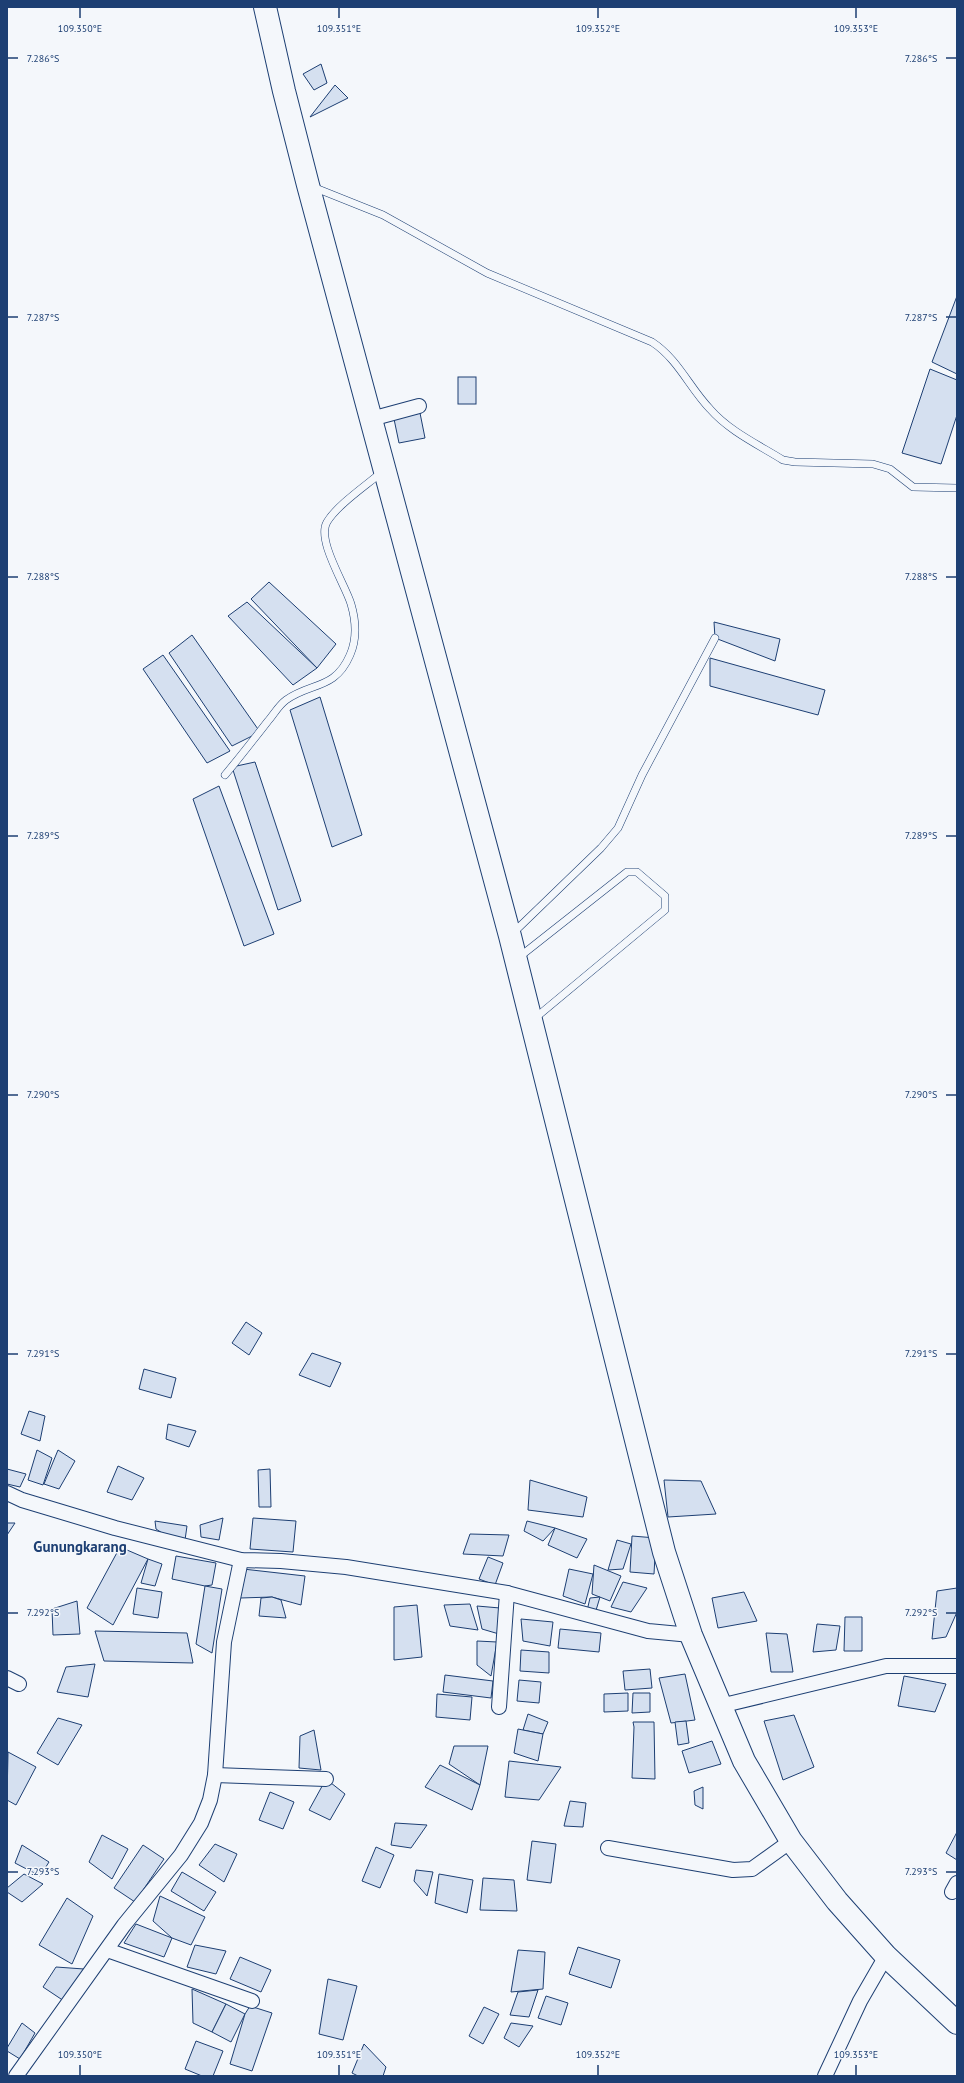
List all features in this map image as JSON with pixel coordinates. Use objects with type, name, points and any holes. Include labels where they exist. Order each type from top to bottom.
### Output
[{"type":"main road","points":[[265,7],[284,91],[308,185],[516,959],[664,1552],[692,1635],[720,1706],[744,1761],[791,1840],[836,1901],[886,1956],[957,2023]]},
{"type":"street","points":[[371,419],[419,406]]},
{"type":"street","points":[[7,1493],[22,1500],[116,1528],[241,1560],[281,1561],[346,1567],[507,1593],[641,1629],[677,1635],[692,1635]]},
{"type":"street","points":[[16,2076],[124,1925],[181,1855],[192,1839],[210,1800],[214,1775],[224,1642],[241,1560]]},
{"type":"street","points":[[499,1707],[507,1593]]},
{"type":"street","points":[[720,1706],[886,1666],[957,1666]]},
{"type":"street","points":[[214,1775],[326,1779]]},
{"type":"street","points":[[608,1848],[733,1870],[746,1870],[755,1868],[791,1840]]},
{"type":"street","points":[[107,1950],[252,2001]]},
{"type":"street","points":[[825,2076],[860,2001],[886,1956]]},
{"type":"lane","points":[[308,185],[383,215],[487,273],[652,342],[661,348],[677,364],[714,414],[783,460],[790,462],[873,464],[890,469],[913,487],[957,488]]},
{"type":"lane","points":[[225,775],[283,702],[300,693],[324,685],[338,674],[348,660],[355,641],[354,617],[351,603],[328,548],[324,529],[326,523],[334,513],[384,470]]},
{"type":"lane","points":[[510,936],[601,848],[618,828],[642,775],[715,638]]},
{"type":"lane","points":[[516,959],[627,872],[637,872],[665,896],[665,910],[532,1021]]},
{"type":"building","points":[[321,64],[327,83],[314,90],[303,74]]},
{"type":"building","points":[[335,85],[348,98],[310,117]]},
{"type":"building","points":[[957,296],[957,374],[932,362]]},
{"type":"building","points":[[930,369],[957,380],[957,415],[941,464],[902,453]]},
{"type":"building","points":[[458,377],[476,377],[476,404],[458,404]]},
{"type":"building","points":[[420,413],[425,438],[399,443],[394,419]]},
{"type":"building","points":[[269,582],[336,644],[317,668],[251,599]]},
{"type":"building","points":[[247,602],[317,668],[293,685],[228,616]]},
{"type":"building","points":[[714,622],[780,639],[775,661],[715,638]]},
{"type":"building","points":[[192,635],[260,732],[232,746],[169,653]]},
{"type":"building","points":[[163,655],[230,751],[207,763],[143,669]]},
{"type":"building","points":[[710,658],[825,690],[818,715],[710,686]]},
{"type":"building","points":[[320,697],[362,835],[332,847],[290,710]]},
{"type":"building","points":[[255,762],[301,901],[278,910],[232,767]]},
{"type":"building","points":[[219,786],[274,934],[244,946],[193,799]]},
{"type":"building","points":[[246,1322],[262,1333],[249,1355],[232,1343]]},
{"type":"building","points":[[312,1353],[341,1363],[330,1387],[299,1375]]},
{"type":"building","points":[[144,1369],[176,1378],[171,1398],[139,1389]]},
{"type":"building","points":[[29,1411],[45,1416],[40,1441],[21,1434]]},
{"type":"building","points":[[168,1424],[196,1431],[189,1447],[166,1439]]},
{"type":"building","points":[[37,1450],[52,1458],[43,1485],[28,1480]]},
{"type":"building","points":[[58,1450],[75,1461],[59,1489],[44,1484]]},
{"type":"building","points":[[118,1466],[144,1478],[132,1500],[107,1492]]},
{"type":"building","points":[[7,1469],[26,1474],[20,1487],[7,1484]]},
{"type":"building","points":[[270,1469],[271,1507],[259,1507],[258,1470]]},
{"type":"building","points":[[530,1480],[587,1497],[583,1517],[528,1510]]},
{"type":"building","points":[[664,1480],[701,1481],[716,1514],[668,1517]]},
{"type":"building","points":[[223,1518],[219,1540],[201,1537],[200,1525]]},
{"type":"building","points":[[253,1518],[296,1521],[293,1552],[250,1549]]},
{"type":"building","points":[[155,1521],[187,1526],[184,1547],[156,1529]]},
{"type":"building","points":[[527,1521],[555,1528],[543,1541],[524,1531]]},
{"type":"building","points":[[7,1523],[15,1523],[7,1535]]},
{"type":"building","points":[[555,1528],[587,1539],[577,1558],[548,1545]]},
{"type":"building","points":[[470,1534],[509,1535],[503,1556],[463,1554]]},
{"type":"building","points":[[632,1536],[656,1538],[654,1574],[630,1572]]},
{"type":"building","points":[[617,1540],[631,1544],[623,1569],[608,1570]]},
{"type":"building","points":[[120,1547],[148,1559],[113,1625],[87,1608]]},
{"type":"building","points":[[176,1556],[216,1563],[212,1585],[205,1586],[172,1579]]},
{"type":"building","points":[[488,1557],[503,1563],[495,1585],[479,1579]]},
{"type":"building","points":[[148,1559],[162,1564],[155,1586],[141,1583]]},
{"type":"building","points":[[594,1565],[621,1576],[610,1601],[592,1594]]},
{"type":"building","points":[[243,1569],[305,1576],[301,1605],[272,1597],[240,1598]]},
{"type":"building","points":[[569,1569],[593,1574],[585,1604],[563,1596]]},
{"type":"building","points":[[623,1582],[647,1588],[631,1612],[611,1607]]},
{"type":"building","points":[[205,1586],[222,1589],[212,1653],[196,1644]]},
{"type":"building","points":[[137,1588],[162,1592],[158,1618],[133,1614]]},
{"type":"building","points":[[957,1588],[957,1612],[946,1637],[932,1639],[937,1591]]},
{"type":"building","points":[[744,1592],[757,1621],[718,1628],[712,1598]]},
{"type":"building","points":[[272,1597],[281,1600],[286,1618],[259,1616],[261,1598]]},
{"type":"building","points":[[600,1597],[594,1617],[586,1615],[590,1598]]},
{"type":"building","points":[[77,1601],[80,1634],[53,1635],[52,1609]]},
{"type":"building","points":[[470,1604],[478,1630],[450,1626],[444,1605]]},
{"type":"building","points":[[417,1605],[422,1657],[394,1660],[394,1607]]},
{"type":"building","points":[[477,1606],[500,1608],[499,1634],[482,1629]]},
{"type":"building","points":[[845,1617],[862,1617],[862,1651],[844,1651]]},
{"type":"building","points":[[521,1619],[553,1622],[550,1646],[523,1641]]},
{"type":"building","points":[[817,1624],[840,1626],[836,1650],[813,1652]]},
{"type":"building","points":[[560,1629],[601,1633],[599,1652],[558,1648]]},
{"type":"building","points":[[95,1631],[187,1633],[193,1663],[104,1661]]},
{"type":"building","points":[[766,1633],[787,1634],[793,1672],[771,1672]]},
{"type":"building","points":[[477,1641],[497,1642],[491,1676],[477,1665]]},
{"type":"building","points":[[521,1650],[549,1652],[549,1673],[520,1671]]},
{"type":"building","points":[[95,1664],[88,1697],[57,1692],[66,1667]]},
{"type":"building","points":[[650,1669],[652,1688],[625,1690],[623,1671]]},
{"type":"building","points":[[685,1674],[695,1720],[671,1723],[659,1678]]},
{"type":"building","points":[[445,1675],[493,1681],[491,1698],[443,1692]]},
{"type":"building","points":[[904,1676],[946,1684],[935,1712],[898,1706]]},
{"type":"building","points":[[519,1680],[541,1682],[539,1703],[517,1701]]},
{"type":"building","points":[[628,1693],[628,1711],[604,1712],[604,1694]]},
{"type":"building","points":[[633,1693],[650,1693],[650,1712],[632,1713]]},
{"type":"building","points":[[437,1694],[472,1697],[470,1720],[436,1717]]},
{"type":"building","points":[[528,1714],[548,1722],[543,1734],[523,1730]]},
{"type":"building","points":[[794,1715],[814,1767],[783,1780],[764,1721]]},
{"type":"building","points":[[58,1718],[82,1725],[58,1765],[37,1753]]},
{"type":"building","points":[[686,1721],[689,1743],[678,1745],[675,1722]]},
{"type":"building","points":[[633,1722],[654,1722],[655,1779],[632,1778]]},
{"type":"building","points":[[518,1729],[543,1734],[538,1761],[514,1753]]},
{"type":"building","points":[[314,1730],[321,1770],[299,1768],[300,1736]]},
{"type":"building","points":[[712,1741],[721,1764],[689,1773],[682,1751]]},
{"type":"building","points":[[454,1746],[488,1746],[480,1785],[449,1764]]},
{"type":"building","points":[[8,1752],[36,1767],[16,1805],[7,1800]]},
{"type":"building","points":[[509,1761],[561,1767],[539,1800],[505,1797]]},
{"type":"building","points":[[440,1765],[480,1785],[472,1810],[425,1787]]},
{"type":"building","points":[[326,1779],[345,1794],[330,1820],[309,1810]]},
{"type":"building","points":[[703,1787],[703,1809],[695,1805],[694,1791]]},
{"type":"building","points":[[270,1792],[294,1802],[283,1829],[259,1820]]},
{"type":"building","points":[[570,1801],[586,1803],[583,1827],[564,1826]]},
{"type":"building","points":[[395,1823],[427,1825],[411,1848],[391,1845]]},
{"type":"building","points":[[957,1832],[957,1860],[946,1853]]},
{"type":"building","points":[[102,1835],[128,1849],[112,1879],[89,1862]]},
{"type":"building","points":[[532,1841],[556,1844],[551,1883],[527,1880]]},
{"type":"building","points":[[215,1844],[237,1854],[224,1882],[199,1865]]},
{"type":"building","points":[[22,1845],[49,1862],[40,1876],[15,1863]]},
{"type":"building","points":[[143,1845],[164,1859],[135,1902],[114,1888]]},
{"type":"building","points":[[376,1847],[394,1855],[380,1888],[362,1881]]},
{"type":"building","points":[[416,1870],[433,1872],[427,1896],[414,1881]]},
{"type":"building","points":[[182,1872],[216,1892],[204,1911],[171,1891]]},
{"type":"building","points":[[24,1874],[43,1884],[22,1902],[7,1892],[7,1888]]},
{"type":"building","points":[[439,1874],[473,1880],[467,1913],[435,1903]]},
{"type":"building","points":[[483,1878],[514,1880],[517,1911],[480,1910]]},
{"type":"building","points":[[160,1896],[205,1917],[191,1945],[172,1938],[153,1921]]},
{"type":"building","points":[[67,1898],[93,1916],[72,1964],[39,1945]]},
{"type":"building","points":[[136,1924],[172,1938],[164,1957],[124,1943]]},
{"type":"building","points":[[195,1945],[226,1951],[216,1974],[187,1967]]},
{"type":"building","points":[[578,1947],[620,1960],[611,1988],[569,1974]]},
{"type":"building","points":[[518,1950],[545,1952],[543,1989],[511,1992]]},
{"type":"building","points":[[240,1957],[271,1970],[261,1992],[230,1979]]},
{"type":"building","points":[[56,1967],[84,1969],[64,2001],[43,1987]]},
{"type":"building","points":[[328,1979],[357,1986],[343,2040],[319,2034]]},
{"type":"building","points":[[192,1989],[226,2004],[212,2032],[193,2023]]},
{"type":"building","points":[[538,1990],[529,2017],[510,2015],[518,1992]]},
{"type":"building","points":[[546,1996],[568,2003],[561,2025],[538,2018]]},
{"type":"building","points":[[226,2004],[245,2014],[231,2042],[212,2032]]},
{"type":"building","points":[[250,2006],[272,2013],[252,2071],[230,2064],[245,2014]]},
{"type":"building","points":[[484,2007],[499,2014],[483,2044],[469,2036]]},
{"type":"building","points":[[22,2023],[35,2033],[20,2059],[7,2051],[7,2048]]},
{"type":"building","points":[[511,2023],[533,2026],[519,2047],[504,2038]]},
{"type":"building","points":[[196,2041],[223,2051],[213,2076],[202,2076],[185,2069]]},
{"type":"building","points":[[364,2044],[386,2067],[383,2076],[358,2076],[352,2073]]},
{"type":"district","name":"Gunungkarang","points":[[80,1547]]}]
